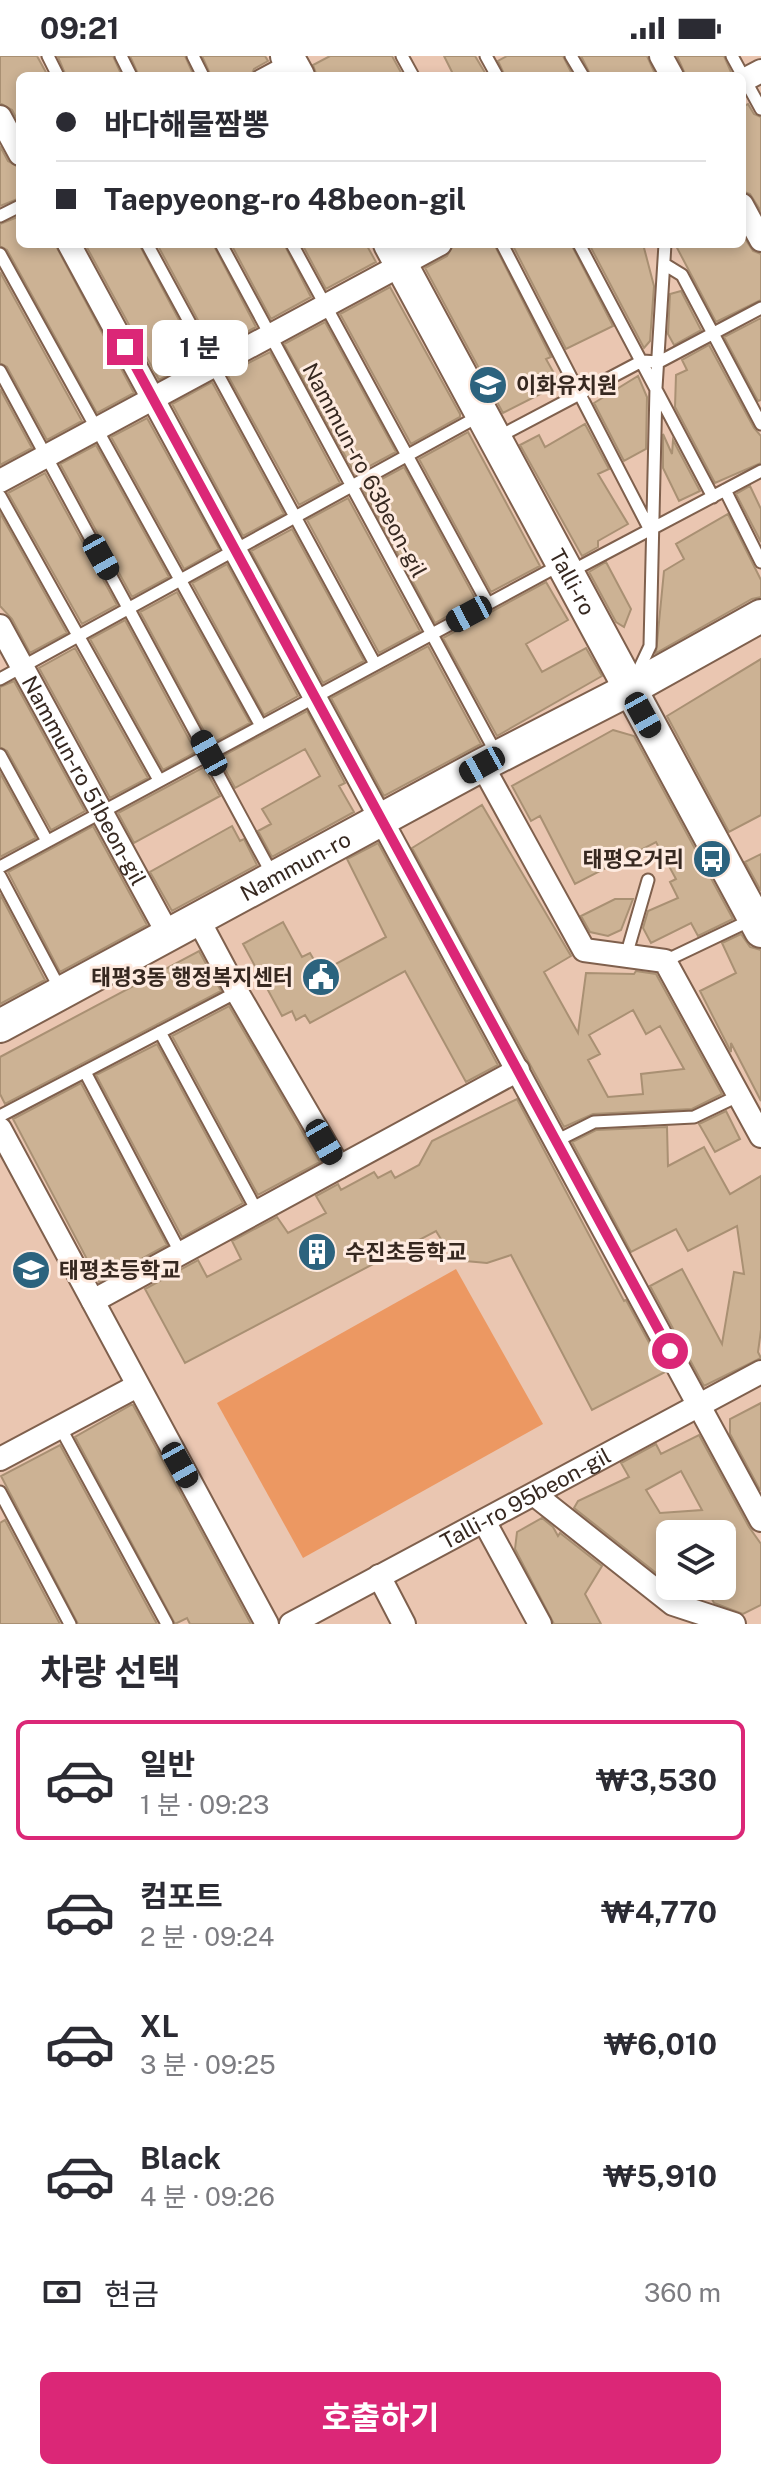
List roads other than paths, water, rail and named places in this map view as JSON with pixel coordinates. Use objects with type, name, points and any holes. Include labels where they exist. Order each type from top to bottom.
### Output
[{"type":"main road","name":"Talli-ro","points":[[396,254],[563,569],[758,925]]},
{"type":"main road","name":"Nammun-ro","points":[[0,1026],[761,616]]},
{"type":"street","points":[[0,117],[16,147]]},
{"type":"street","points":[[746,212],[761,240]]},
{"type":"street","points":[[71,248],[761,1520]]},
{"type":"street","points":[[0,481],[325,306],[396,254],[422,248]]},
{"type":"street","name":"Nammun-ro 51beon-gil","points":[[0,626],[168,934]]},
{"type":"street","points":[[490,761],[584,950],[665,961],[761,1136]]},
{"type":"street","points":[[198,919],[339,1167]]},
{"type":"street","points":[[93,1301],[518,1070]]},
{"type":"street","points":[[0,1129],[267,1624]]},
{"type":"street","name":"Talli-ro 95beon-gil","points":[[291,1624],[761,1372]]},
{"type":"street","points":[[0,1459],[137,1386]]},
{"type":"street","points":[[535,1495],[673,1604],[734,1624]]},
{"type":"street","points":[[484,1521],[540,1624]]},
{"type":"street","points":[[379,1576],[404,1624]]},
{"type":"lane","points":[[732,56],[745,72]]},
{"type":"lane","points":[[269,72],[294,62]]},
{"type":"lane","points":[[749,77],[761,109]]},
{"type":"lane","points":[[149,248],[375,664]]},
{"type":"lane","name":"Nammun-ro 63beon-gil","points":[[223,248],[431,634],[490,761]]},
{"type":"lane","points":[[294,248],[488,604]]},
{"type":"lane","points":[[504,248],[650,531]]},
{"type":"lane","points":[[581,248],[713,497]]},
{"type":"lane","points":[[630,689],[650,646],[650,531],[665,248]]},
{"type":"lane","points":[[0,254],[261,726]]},
{"type":"lane","points":[[664,264],[682,275],[761,424]]},
{"type":"lane","points":[[0,679],[407,455],[579,393],[642,361],[659,362],[761,308]]},
{"type":"lane","points":[[0,371],[275,878]]},
{"type":"lane","points":[[0,867],[488,604],[650,531],[761,471]]},
{"type":"lane","points":[[725,490],[761,562]]},
{"type":"lane","points":[[0,496],[159,780]]},
{"type":"lane","points":[[0,755],[47,841]]},
{"type":"lane","points":[[0,876],[62,992]]},
{"type":"lane","points":[[626,956],[648,880]]},
{"type":"lane","name":"Talli-ro","points":[[665,961],[758,925]]},
{"type":"lane","points":[[0,1116],[237,992]]},
{"type":"lane","points":[[160,1032],[257,1211]]},
{"type":"lane","points":[[85,1072],[181,1254]]},
{"type":"lane","points":[[556,1141],[594,1122],[694,1117],[740,1095]]},
{"type":"lane","points":[[60,1427],[167,1624]]},
{"type":"lane","points":[[0,1492],[70,1624]]},
{"type":"place","name":"이화유치원","points":[[488,385]]},
{"type":"place","name":"태평오거리","points":[[712,859]]},
{"type":"place","name":"태평3동 행정복지센터","points":[[321,977]]},
{"type":"place","name":"수진초등학교","points":[[317,1252]]},
{"type":"place","name":"태평초등학교","points":[[31,1270]]}]
